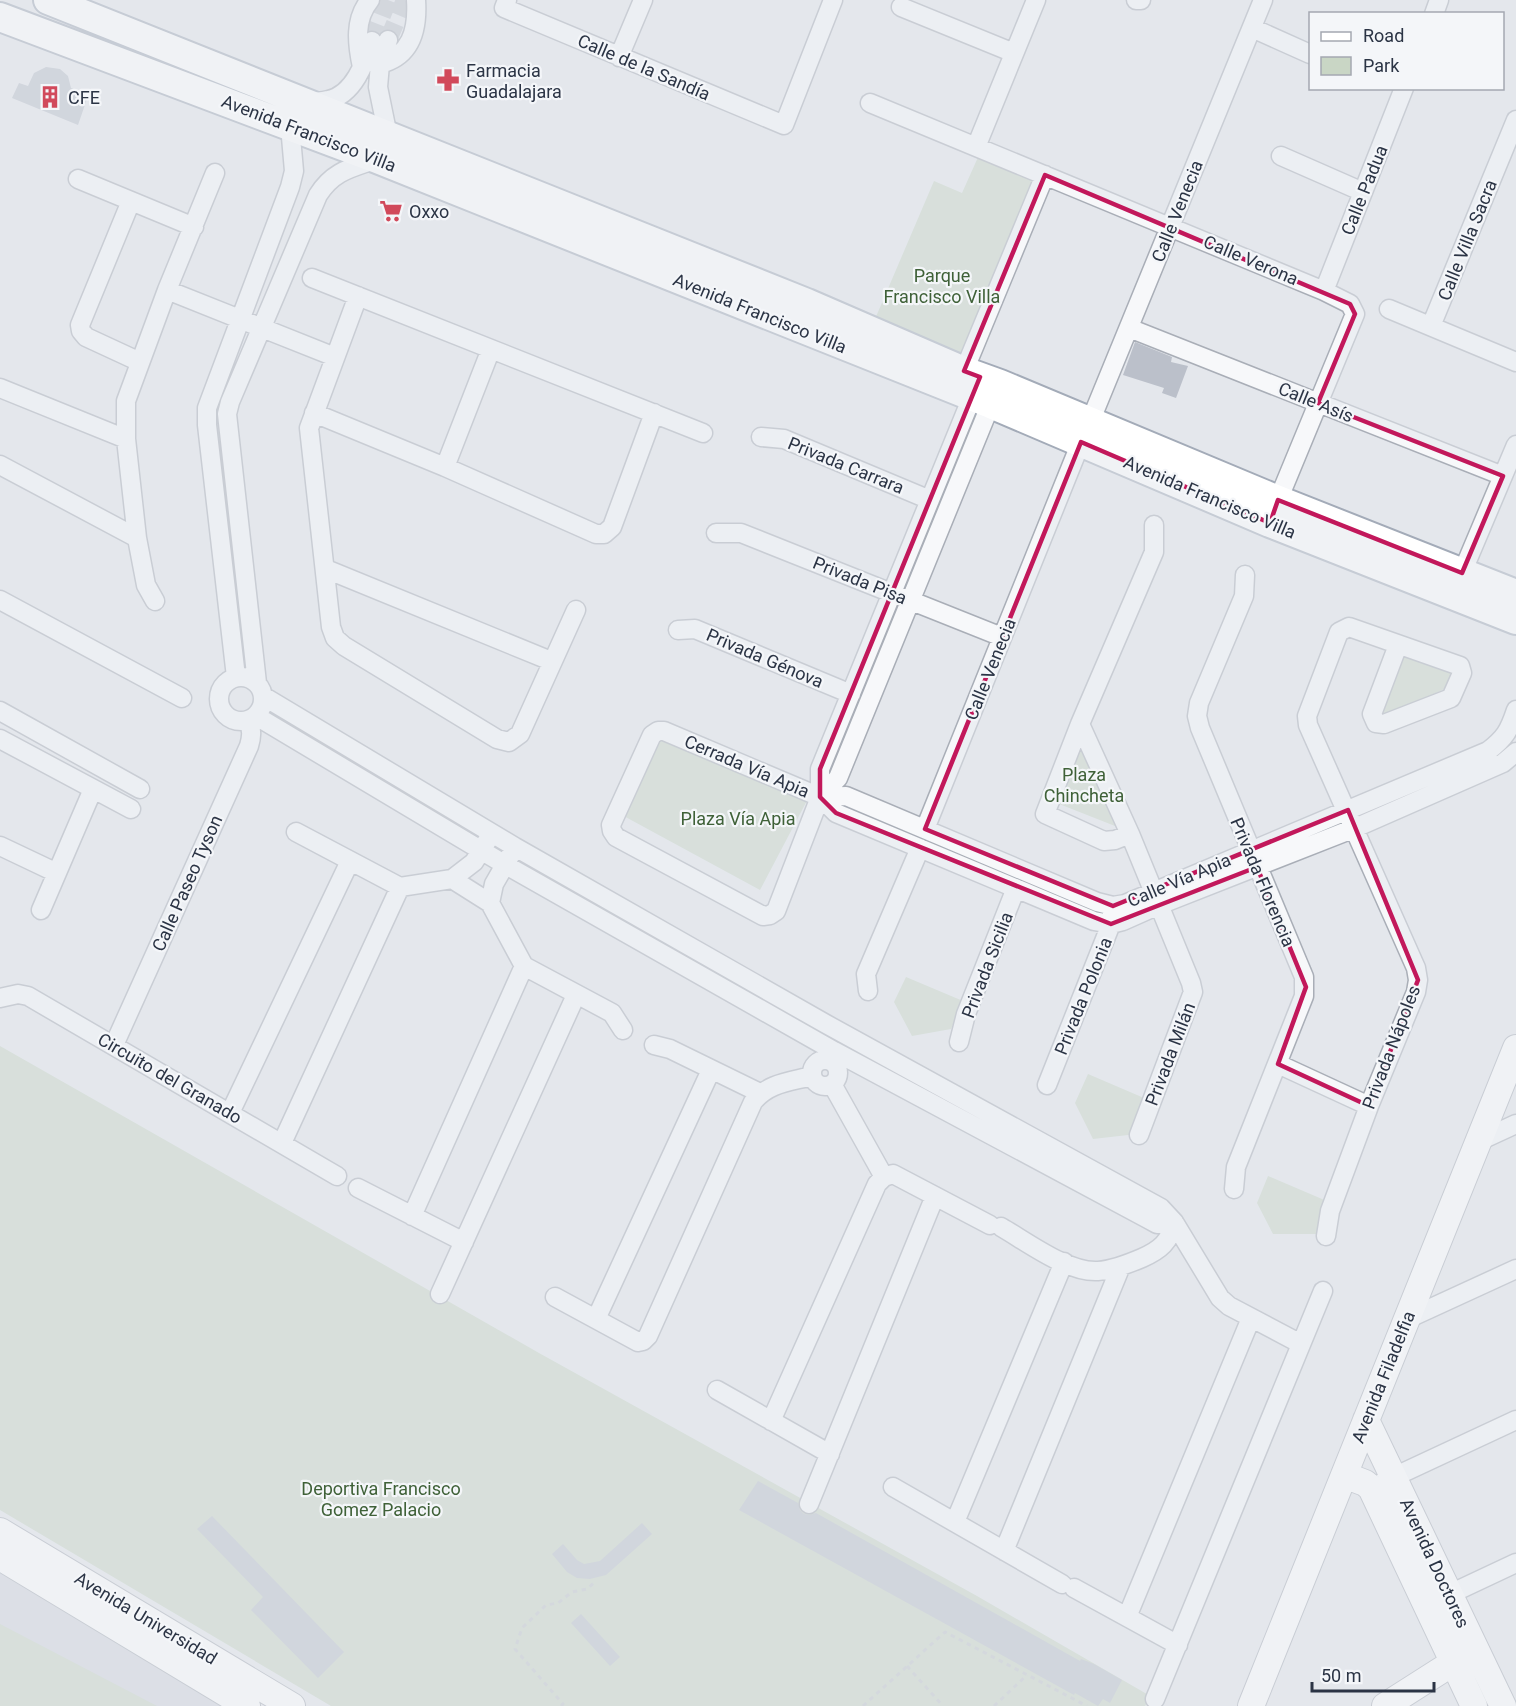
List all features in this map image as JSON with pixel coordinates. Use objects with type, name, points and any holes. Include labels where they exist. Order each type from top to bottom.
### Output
[{"type":"main road","name":"Avenida Francisco Villa","points":[[48,0],[297,114]]},
{"type":"main road","name":"Avenida Francisco Villa","points":[[0,17],[297,114],[382,147],[982,389],[1274,511],[1516,620]]},
{"type":"main road","name":"Avenida Francisco Villa","points":[[1274,511],[1462,573],[1516,594]]},
{"type":"street","points":[[370,0],[361,14],[358,51],[371,66],[378,87],[382,147],[336,174],[325,183],[318,195],[230,402],[227,414],[260,690],[263,703],[252,718],[239,721],[230,719],[223,713],[219,705],[222,687],[236,677],[251,679],[260,690],[515,848],[843,1033],[1161,1208],[1174,1222],[1220,1298],[1229,1306],[1301,1344]]},
{"type":"street","points":[[371,66],[392,61],[410,44],[417,16],[416,0]]},
{"type":"street","points":[[619,57],[643,0]]},
{"type":"street","points":[[976,147],[1036,0]]},
{"type":"street","name":"Calle Venecia","points":[[925,829],[1263,0]]},
{"type":"street","name":"Calle de la Sandía","points":[[505,4],[619,57],[784,125],[829,1]]},
{"type":"street","points":[[902,7],[1014,53]]},
{"type":"street","points":[[1251,28],[1309,53]]},
{"type":"street","points":[[236,677],[207,425],[207,408],[294,171],[297,114],[340,95],[371,66],[380,40]]},
{"type":"street","name":"Calle Padua","points":[[1324,291],[1403,90]]},
{"type":"street","name":"Calle Verona","points":[[870,103],[1170,226],[1350,303],[1355,314],[1318,403]]},
{"type":"street","name":"Calle Villa Sacra","points":[[1431,326],[1516,120]]},
{"type":"street","points":[[1281,156],[1363,192]]},
{"type":"street","points":[[155,601],[146,585],[137,538],[126,440],[126,401],[167,290],[215,173]]},
{"type":"street","points":[[820,797],[838,778],[910,600],[982,389],[1046,175]]},
{"type":"street","points":[[78,179],[194,227]]},
{"type":"street","points":[[131,201],[80,325],[86,337],[140,362]]},
{"type":"street","points":[[312,278],[703,433]]},
{"type":"street","points":[[167,290],[334,357]]},
{"type":"street","points":[[358,296],[309,428],[331,627],[335,638],[344,646],[497,739],[509,742],[520,734],[576,610]]},
{"type":"street","points":[[1389,309],[1516,362]]},
{"type":"street","name":"Calle Asís","points":[[1129,328],[1503,476]]},
{"type":"street","points":[[445,466],[491,349]]},
{"type":"street","points":[[0,388],[126,440]]},
{"type":"street","points":[[820,797],[820,770],[930,500],[982,389]]},
{"type":"street","points":[[1274,511],[1318,403]]},
{"type":"street","points":[[314,413],[445,466],[596,534],[604,534],[612,527],[654,413]]},
{"type":"street","name":"Privada Carrara","points":[[761,437],[784,439],[930,500]]},
{"type":"street","points":[[1462,573],[1516,445]]},
{"type":"street","points":[[0,465],[137,538]]},
{"type":"street","points":[[1130,834],[1104,841],[1045,814],[1080,724],[1154,552],[1154,525]]},
{"type":"street","name":"Privada Pisa","points":[[716,533],[741,533],[1002,637]]},
{"type":"street","points":[[326,569],[551,661]]},
{"type":"street","name":"Privada Florencia","points":[[1234,1189],[1236,1167],[1278,1065],[1306,987],[1304,977],[1253,858],[1197,716],[1199,702],[1244,596],[1245,575]]},
{"type":"street","points":[[0,600],[182,698]]},
{"type":"street","name":"Privada Nápoles","points":[[1326,1236],[1330,1211],[1369,1106],[1416,992],[1418,980],[1416,968],[1348,810],[1308,725],[1308,710],[1339,632],[1343,629],[1349,627],[1398,645]]},
{"type":"street","name":"Privada Génova","points":[[678,630],[695,629],[851,694]]},
{"type":"street","points":[[1398,645],[1460,666],[1462,673],[1451,698],[1380,725],[1373,720],[1372,714],[1398,645]]},
{"type":"street","name":"Calle Vía Apia","points":[[820,797],[836,813],[1094,921],[1112,915],[1125,904],[1156,898],[1253,858],[1348,810],[1488,751],[1501,741],[1509,730],[1516,710]]},
{"type":"street","points":[[0,711],[140,789]]},
{"type":"street","points":[[252,718],[832,1056],[1157,1224],[1174,1222]]},
{"type":"street","name":"Calle Paseo Tyson","points":[[114,1045],[249,746],[252,738],[252,718]]},
{"type":"street","name":"Privada Milán","points":[[1080,724],[1130,834],[1193,992],[1139,1135]]},
{"type":"street","name":"Cerrada Vía Apia","points":[[658,731],[664,731],[820,797],[776,911],[763,916],[616,837],[611,825],[652,735],[658,731]]},
{"type":"street","points":[[0,739],[131,809]]},
{"type":"street","name":"Calle Vía Apia","points":[[1253,858],[1355,828],[1503,763],[1516,752]]},
{"type":"street","points":[[41,910],[93,789]]},
{"type":"street","name":"Calle Vía Apia","points":[[820,797],[846,796],[1097,902],[1112,915]]},
{"type":"street","points":[[296,832],[400,887],[452,879],[474,862],[491,834]]},
{"type":"street","points":[[0,846],[57,873]]},
{"type":"street","points":[[490,903],[494,884],[515,848]]},
{"type":"street","points":[[868,991],[866,974],[920,848]]},
{"type":"street","points":[[230,1113],[350,861]]},
{"type":"street","points":[[452,879],[490,903],[524,966],[612,1013],[623,1030]]},
{"type":"street","points":[[282,1143],[400,887]]},
{"type":"street","name":"Privada Sicilia","points":[[959,1042],[966,1014],[1016,888]]},
{"type":"street","name":"Privada Polonia","points":[[1047,1084],[1112,915]]},
{"type":"street","points":[[412,1216],[524,966]]},
{"type":"street","name":"Circuito del Granado","points":[[0,998],[18,994],[28,996],[337,1176]]},
{"type":"street","points":[[440,1294],[576,995]]},
{"type":"street","points":[[832,1056],[837,1066],[838,1076],[832,1084],[823,1086],[818,1084],[812,1076],[813,1067],[816,1063],[832,1056],[843,1033]]},
{"type":"street","points":[[654,1045],[670,1049],[760,1092]]},
{"type":"street","name":"Avenida Filadelfia","points":[[1251,1706],[1516,1048]]},
{"type":"street","points":[[1278,1065],[1369,1106]]},
{"type":"street","points":[[596,1318],[711,1070]]},
{"type":"street","points":[[555,1296],[638,1342],[643,1341],[648,1336],[753,1102],[760,1092],[770,1086],[812,1076]]},
{"type":"street","points":[[832,1084],[884,1177]]},
{"type":"street","points":[[1477,1142],[1516,1124]]},
{"type":"street","points":[[771,1420],[878,1184],[884,1177],[893,1174],[1080,1270],[1098,1271],[1121,1266],[1161,1248],[1172,1234],[1174,1222]]},
{"type":"street","points":[[358,1188],[464,1242]]},
{"type":"street","points":[[809,1504],[935,1196]]},
{"type":"street","points":[[955,1522],[1064,1262]]},
{"type":"street","points":[[1004,1551],[1121,1266]]},
{"type":"street","points":[[1405,1320],[1516,1269]]},
{"type":"street","points":[[1155,1699],[1323,1291]]},
{"type":"street","points":[[1127,1617],[1251,1318]]},
{"type":"street","points":[[717,1390],[830,1454]]},
{"type":"street","name":"Avenida Doctores","points":[[1366,1420],[1503,1706]]},
{"type":"street","points":[[1344,1475],[1365,1483],[1371,1488],[1516,1420]]},
{"type":"street","points":[[892,1487],[1004,1551],[1178,1645]]},
{"type":"street","name":"Avenida Doctores","points":[[1371,1488],[1474,1706]]},
{"type":"street","name":"Avenida Universidad","points":[[1,1540],[247,1706]]},
{"type":"street","name":"Avenida Universidad","points":[[1,1540],[292,1706]]},
{"type":"street","points":[[1450,1594],[1516,1563]]},
{"type":"street","points":[[1385,1706],[1454,1662]]},
{"type":"path","points":[[561,1706],[563,1704],[515,1649],[518,1638],[522,1628],[546,1605],[558,1603],[572,1592],[587,1589],[595,1582]]},
{"type":"path","points":[[863,1706],[945,1632],[1087,1706]]},
{"type":"path","points":[[907,1666],[943,1706]]},
{"type":"path","points":[[994,1706],[1027,1675]]},
{"type":"highlighted area","points":[[1045,175],[1350,304],[1355,314],[1318,403],[1503,476],[1462,573],[1278,500],[1270,523],[1081,442],[925,829],[1113,906],[1348,810],[1418,980],[1369,1106],[1278,1064],[1306,987],[1257,867],[1111,924],[836,813],[820,797],[820,769],[980,377],[964,371]]},
{"type":"shaded area","points":[[0,1559],[253,1706],[0,1706]]},
{"type":"green space","name":"Parque Francisco Villa","points":[[979,155],[1037,178],[966,356],[875,319],[934,181],[962,193]]},
{"type":"green space","points":[[1409,641],[1464,661],[1453,685],[1387,716],[1379,712]]},
{"type":"green space","name":"Plaza Chincheta","points":[[1084,720],[1129,823],[1115,826],[1049,800]]},
{"type":"green space","name":"Plaza Vía Apia","points":[[661,725],[811,793],[760,890],[620,814]]},
{"type":"green space","points":[[906,977],[963,1001],[951,1029],[912,1036],[894,1002]]},
{"type":"green space","name":"Deportiva Francisco Gomez Palacio","points":[[0,1046],[539,1353],[977,1596],[1152,1697],[1145,1706],[331,1706],[0,1510]]},
{"type":"green space","points":[[1088,1074],[1151,1101],[1137,1134],[1093,1139],[1075,1103]]},
{"type":"green space","points":[[1268,1176],[1329,1202],[1317,1234],[1273,1234],[1257,1203]]},
{"type":"green space","points":[[0,1624],[157,1706],[0,1706]]},
{"type":"building","name":"CFE","points":[[46,67],[60,69],[68,76],[71,88],[88,96],[78,125],[12,98],[19,83],[28,86],[34,73]]},
{"type":"building","points":[[1135,342],[1172,357],[1171,362],[1188,366],[1176,398],[1162,393],[1164,388],[1123,375]]},
{"type":"building","points":[[758,1481],[798,1503],[804,1514],[816,1513],[1080,1661],[1081,1659],[1094,1664],[1122,1680],[1110,1703],[1103,1699],[1098,1706],[1075,1693],[1074,1695],[739,1510]]},
{"type":"building","points":[[212,1516],[344,1652],[318,1678],[251,1610],[263,1597],[197,1529]]},
{"type":"building","points":[[642,1523],[652,1534],[606,1575],[590,1579],[577,1578],[567,1572],[552,1554],[563,1544],[577,1560],[584,1564],[600,1561]]},
{"type":"building","points":[[581,1614],[620,1657],[610,1666],[571,1623]]},
{"type":"tunnel","points":[[372,41],[388,0]]},
{"type":"tunnel","points":[[388,40],[405,0]]},
{"type":"place","name":"Farmacia Guadalajara","points":[[448,80]]},
{"type":"place","name":"CFE","points":[[50,97]]},
{"type":"place","name":"Oxxo","points":[[391,211]]}]
